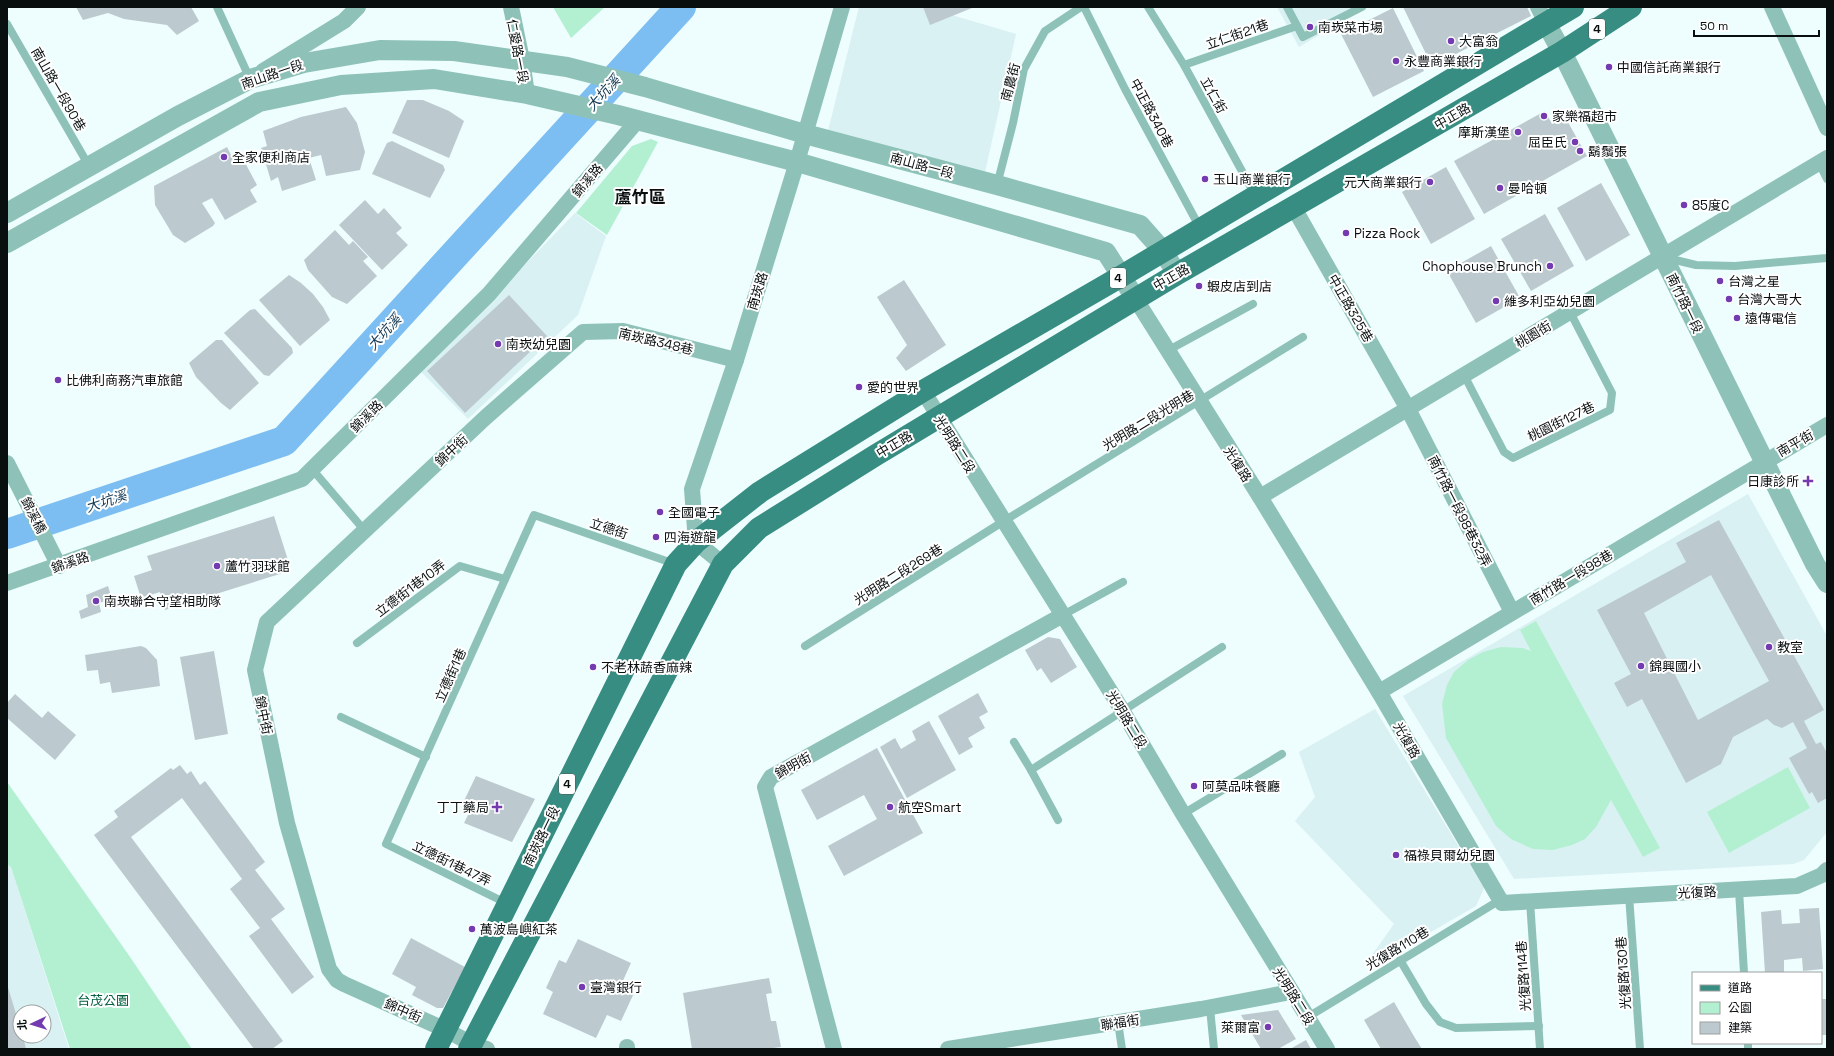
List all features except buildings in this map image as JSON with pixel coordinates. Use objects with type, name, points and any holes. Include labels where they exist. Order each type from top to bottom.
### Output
[{"type":"main road","name":"中正路","points":[[696,542],[760,492],[923,391],[1256,196],[1542,15],[1573,7]]},
{"type":"main road","name":"中正路","points":[[723,564],[759,528],[938,418],[1135,298],[1294,208],[1562,52],[1631,7]]},
{"type":"main road","name":"南崁路一段","points":[[436,1049],[676,564],[696,542]]},
{"type":"main road","name":"4","points":[[476,1047],[723,564]]},
{"type":"street","points":[[250,79],[344,21],[358,7]]},
{"type":"street","name":"仁愛路一段","points":[[510,7],[522,60],[527,94]]},
{"type":"street","name":"南崁路","points":[[696,542],[692,488],[736,360],[797,162],[842,7]]},
{"type":"street","points":[[1772,7],[1827,128]]},
{"type":"street","name":"南竹路一段","points":[[1542,15],[1562,52],[1815,564],[1827,583]]},
{"type":"street","name":"南山路一段","points":[[7,213],[178,116],[250,79],[304,63],[380,50],[454,51],[567,67],[645,87],[805,134],[1140,225],[1163,250],[1176,274]]},
{"type":"street","name":"南山路一段","points":[[7,243],[259,102],[340,86],[434,79],[527,94],[638,120]]},
{"type":"street","points":[[638,120],[797,162],[1106,252],[1135,298]]},
{"type":"street","name":"錦溪路","points":[[7,583],[59,566],[302,478],[489,294],[638,120]]},
{"type":"street","name":"桃園街","points":[[1260,497],[1823,160]]},
{"type":"street","name":"中正路325巷","points":[[1294,208],[1408,409]]},
{"type":"street","name":"光復路","points":[[1135,298],[1199,403],[1260,497],[1379,692],[1502,903],[1797,886],[1822,875],[1827,870]]},
{"type":"street","name":"南崁路348巷","points":[[486,417],[583,332],[623,331],[736,360]]},
{"type":"street","name":"光明路二段","points":[[923,391],[938,418],[1122,710],[1183,814],[1327,1049]]},
{"type":"street","name":"南竹路一段98巷32弄","points":[[1408,409],[1512,612]]},
{"type":"street","name":"錦中街","points":[[446,1030],[344,984],[337,980],[329,969],[287,823],[255,670],[267,622],[486,417]]},
{"type":"street","name":"南平街","points":[[1764,462],[1827,425]]},
{"type":"street","name":"南竹路一段98巷","points":[[1379,692],[1764,462]]},
{"type":"street","name":"錦溪橋","points":[[7,463],[59,566]]},
{"type":"street","points":[[696,542],[723,564]]},
{"type":"street","name":"錦明街","points":[[834,1049],[765,787],[771,777],[1063,615]]},
{"type":"street","name":"聯福街","points":[[948,1049],[1210,1008],[1291,992]]},
{"type":"street","points":[[446,1030],[476,1047]]},
{"type":"lane","points":[[217,7],[250,79]]},
{"type":"lane","name":"南農街","points":[[997,185],[1013,123],[1024,69],[1045,31],[1081,7]]},
{"type":"lane","name":"中正路340巷","points":[[1084,7],[1201,229]]},
{"type":"lane","name":"立仁街","points":[[1148,7],[1184,64],[1256,196]]},
{"type":"lane","points":[[1286,7],[1303,37],[1362,7]]},
{"type":"lane","name":"南山路一段90巷","points":[[7,24],[89,166]]},
{"type":"lane","name":"立仁街21巷","points":[[1184,64],[1297,26]]},
{"type":"lane","points":[[1823,160],[1827,179]]},
{"type":"lane","points":[[1662,256],[1696,265],[1735,266],[1827,258]]},
{"type":"lane","points":[[1168,351],[1253,304]]},
{"type":"lane","name":"桃園街127巷","points":[[1464,375],[1504,452],[1513,458],[1610,410],[1612,392],[1570,312]]},
{"type":"lane","name":"光明路二段光明巷","points":[[1004,521],[1199,403],[1303,337]]},
{"type":"lane","points":[[312,469],[365,531]]},
{"type":"lane","name":"立德街","points":[[534,515],[676,564]]},
{"type":"lane","name":"立德街1巷","points":[[386,844],[534,515]]},
{"type":"lane","name":"光明路二段269巷","points":[[806,646],[1004,521]]},
{"type":"lane","name":"立德街1巷10弄","points":[[357,643],[460,566],[505,579]]},
{"type":"lane","points":[[1063,615],[1123,582]]},
{"type":"lane","points":[[1031,770],[1222,647]]},
{"type":"lane","points":[[341,717],[426,757]]},
{"type":"lane","points":[[1014,742],[1058,820]]},
{"type":"lane","points":[[1183,814],[1282,754]]},
{"type":"lane","name":"立德街1巷47弄","points":[[386,844],[508,904]]},
{"type":"lane","points":[[1739,890],[1744,972]]},
{"type":"lane","name":"光復路130巷","points":[[1629,895],[1640,1049]]},
{"type":"lane","name":"光復路110巷","points":[[1308,1017],[1500,900]]},
{"type":"lane","name":"光復路114巷","points":[[1530,901],[1540,1049]]},
{"type":"lane","points":[[1400,960],[1426,1004],[1440,1022],[1456,1028],[1539,1026]]},
{"type":"lane","points":[[1210,1008],[1214,1049]]},
{"type":"lane","points":[[1118,1022],[1122,1049]]},
{"type":"shaded area","points":[[859,7],[925,7],[1016,34],[985,172],[827,135]]},
{"type":"shaded area","name":"南崁菜市場","points":[[1277,7],[1366,7],[1299,47]]},
{"type":"shaded area","name":"南崁幼兒園","points":[[575,213],[606,236],[578,315],[468,419],[421,372]]},
{"type":"shaded area","name":"錦興國小","points":[[1748,494],[1827,636],[1827,832],[1804,860],[1793,864],[1514,879],[1403,696]]},
{"type":"shaded area","name":"福祿貝爾幼兒園","points":[[1375,709],[1484,888],[1476,906],[1372,966],[1365,965],[1394,924],[1295,821],[1315,797],[1299,752]]},
{"type":"shaded area","points":[[7,864],[11,867],[69,1049],[7,1049]]},
{"type":"green space","points":[[553,7],[605,7],[571,38]]},
{"type":"green space","points":[[651,139],[658,142],[607,235],[576,213],[632,146]]},
{"type":"green space","points":[[1536,621],[1660,848],[1643,857],[1611,800],[1596,827],[1585,839],[1572,845],[1553,850],[1533,849],[1511,839],[1496,826],[1446,738],[1442,704],[1447,685],[1454,672],[1468,660],[1483,652],[1501,647],[1523,648],[1531,651],[1520,630]]},
{"type":"green space","points":[[1788,767],[1810,808],[1729,853],[1707,812]]},
{"type":"green space","name":"台茂公園","points":[[7,782],[128,954],[192,1049],[70,1049],[11,867],[7,864]]},
{"type":"waterway","name":"大坑溪","points":[[7,534],[284,441],[681,7]]},
{"type":"place","name":"南崁菜市場","points":[[1310,27]]},
{"type":"place","name":"大富翁","points":[[1451,41]]},
{"type":"place","name":"永豐商業銀行","points":[[1396,61]]},
{"type":"place","name":"中國信託商業銀行","points":[[1609,67]]},
{"type":"place","name":"家樂福超市","points":[[1544,116]]},
{"type":"place","name":"摩斯漢堡","points":[[1518,132]]},
{"type":"place","name":"屈臣氏","points":[[1575,142]]},
{"type":"place","name":"鬍鬚張","points":[[1580,151]]},
{"type":"place","name":"全家便利商店","points":[[224,157]]},
{"type":"place","name":"玉山商業銀行","points":[[1205,179]]},
{"type":"place","name":"元大商業銀行","points":[[1430,182]]},
{"type":"place","name":"曼哈頓","points":[[1500,188]]},
{"type":"place","name":"85度C","points":[[1684,205]]},
{"type":"place","name":"Pizza Rock","points":[[1346,233]]},
{"type":"place","name":"Chophouse Brunch","points":[[1550,266]]},
{"type":"place","name":"台灣之星","points":[[1720,281]]},
{"type":"place","name":"蝦皮店到店","points":[[1199,286]]},
{"type":"place","name":"台灣大哥大","points":[[1729,299]]},
{"type":"place","name":"維多利亞幼兒園","points":[[1496,301]]},
{"type":"place","name":"遠傳電信","points":[[1737,318]]},
{"type":"place","name":"南崁幼兒園","points":[[498,344]]},
{"type":"place","name":"比佛利商務汽車旅館","points":[[58,380]]},
{"type":"place","name":"愛的世界","points":[[859,387]]},
{"type":"place","name":"日康診所","points":[[1808,481]]},
{"type":"place","name":"全國電子","points":[[660,512]]},
{"type":"place","name":"四海遊龍","points":[[656,537]]},
{"type":"place","name":"蘆竹羽球館","points":[[217,566]]},
{"type":"place","name":"南崁聯合守望相助隊","points":[[96,601]]},
{"type":"place","name":"教室","points":[[1769,647]]},
{"type":"place","name":"錦興國小","points":[[1641,666]]},
{"type":"place","name":"不老林蔬香麻辣","points":[[593,667]]},
{"type":"place","name":"阿莫品味餐廳","points":[[1194,786]]},
{"type":"place","name":"丁丁藥局","points":[[497,807]]},
{"type":"place","name":"航空Smart","points":[[890,807]]},
{"type":"place","name":"福祿貝爾幼兒園","points":[[1396,855]]},
{"type":"place","name":"萬波島嶼紅茶","points":[[472,929]]},
{"type":"place","name":"臺灣銀行","points":[[582,987]]},
{"type":"place","name":"萊爾富","points":[[1268,1027]]},
{"type":"district","name":"蘆竹區","points":[[640,197]]}]
